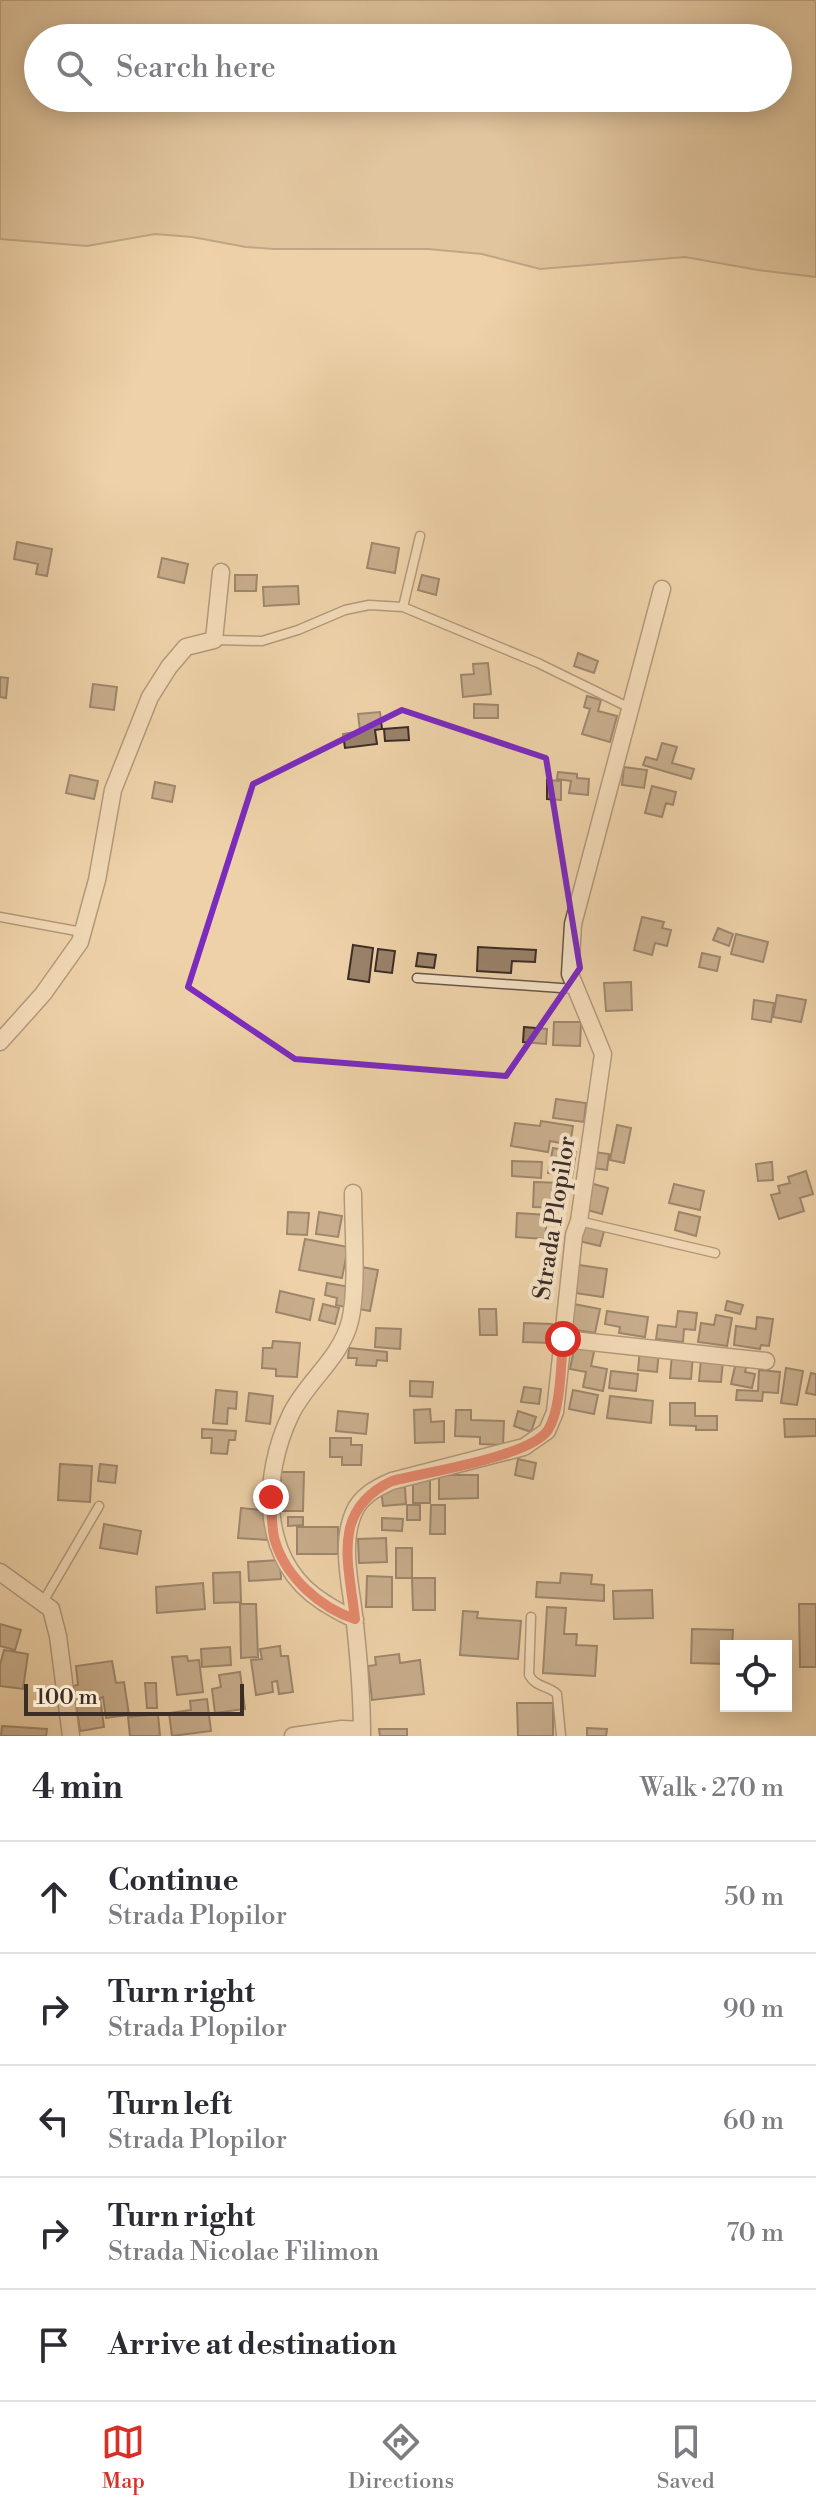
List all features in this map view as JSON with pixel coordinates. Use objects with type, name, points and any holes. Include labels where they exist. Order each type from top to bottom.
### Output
[{"type":"street","points":[[0,1042],[43,994],[80,942],[97,880],[113,790],[139,719],[169,667],[186,647],[214,640],[221,572]]},
{"type":"street","name":"Strada Plopilor","points":[[362,1733],[348,1538],[354,1512],[375,1489],[392,1481],[506,1453],[538,1439],[547,1431],[555,1412],[574,1235],[579,1221],[603,1054],[570,974],[573,924],[662,589]]},
{"type":"street","points":[[353,1193],[350,1320],[338,1350],[292,1412],[274,1459],[271,1497],[275,1539],[290,1573],[313,1596],[344,1616],[355,1619]]},
{"type":"street","points":[[563,1339],[766,1361]]},
{"type":"street","points":[[0,1572],[51,1609],[71,1736]]},
{"type":"street","points":[[293,1736],[342,1729],[362,1733]]},
{"type":"lane","points":[[403,607],[420,536]]},
{"type":"lane","points":[[214,640],[262,641],[345,610],[369,605],[403,607],[538,663],[631,709]]},
{"type":"lane","points":[[0,917],[83,932]]},
{"type":"lane","points":[[417,978],[575,989]]},
{"type":"lane","points":[[579,1221],[715,1253]]},
{"type":"lane","points":[[43,1602],[99,1506]]},
{"type":"lane","points":[[531,1617],[529,1675],[533,1682],[557,1694],[561,1736]]},
{"type":"highlighted area","points":[[402,710],[546,758],[580,968],[506,1076],[295,1059],[188,987],[253,784]]},
{"type":"shaded area","points":[[0,0],[816,0],[816,277],[685,257],[540,269],[482,254],[428,249],[274,249],[155,234],[87,246],[0,239]]},
{"type":"building","points":[[17,542],[52,549],[47,576],[36,574],[38,564],[14,559]]},
{"type":"building","points":[[372,543],[399,548],[395,573],[367,568]]},
{"type":"building","points":[[162,558],[188,564],[184,583],[158,577]]},
{"type":"building","points":[[235,575],[257,575],[256,591],[235,591]]},
{"type":"building","points":[[422,575],[439,579],[436,595],[418,590]]},
{"type":"building","points":[[298,586],[299,604],[264,606],[263,587]]},
{"type":"building","points":[[578,653],[598,661],[594,673],[574,666]]},
{"type":"building","points":[[488,663],[491,694],[463,697],[461,675],[474,674],[473,664]]},
{"type":"building","points":[[0,677],[8,678],[6,698],[0,697]]},
{"type":"building","points":[[93,684],[117,687],[114,710],[90,707]]},
{"type":"building","points":[[587,696],[601,700],[598,711],[617,716],[610,742],[582,734],[590,709],[584,707]]},
{"type":"building","points":[[474,704],[498,705],[498,718],[474,718]]},
{"type":"building","points":[[380,712],[382,729],[375,730],[377,744],[345,748],[343,734],[360,731],[358,714]]},
{"type":"building","points":[[408,727],[409,740],[385,741],[384,729]]},
{"type":"building","points":[[662,743],[677,747],[672,763],[694,769],[691,779],[643,765],[646,757],[657,760]]},
{"type":"building","points":[[624,767],[647,770],[644,788],[622,785]]},
{"type":"building","points":[[558,772],[589,779],[588,795],[569,793],[571,781],[557,779]]},
{"type":"building","points":[[70,775],[98,781],[94,799],[66,793]]},
{"type":"building","points":[[547,780],[561,781],[561,800],[547,799]]},
{"type":"building","points":[[155,782],[175,786],[172,802],[152,798]]},
{"type":"building","points":[[652,786],[676,792],[673,805],[666,803],[662,817],[645,813]]},
{"type":"building","points":[[642,917],[664,922],[662,928],[671,930],[667,946],[655,943],[652,955],[634,950]]},
{"type":"building","points":[[718,928],[733,934],[729,946],[713,940]]},
{"type":"building","points":[[736,934],[768,942],[763,962],[731,954]]},
{"type":"building","points":[[353,945],[373,948],[369,982],[348,979]]},
{"type":"building","points":[[478,947],[536,950],[535,962],[512,961],[511,973],[477,971]]},
{"type":"building","points":[[378,949],[395,951],[392,973],[375,971]]},
{"type":"building","points":[[418,953],[436,955],[434,968],[416,966]]},
{"type":"building","points":[[702,953],[720,957],[717,971],[699,967]]},
{"type":"building","points":[[631,982],[632,1010],[606,1011],[604,983]]},
{"type":"building","points":[[777,995],[806,1000],[801,1022],[773,1017]]},
{"type":"building","points":[[754,1000],[774,1003],[771,1022],[752,1019]]},
{"type":"building","points":[[554,1022],[581,1022],[580,1046],[553,1045]]},
{"type":"building","points":[[524,1027],[547,1029],[546,1044],[523,1042]]},
{"type":"building","points":[[556,1099],[586,1103],[584,1122],[553,1118]]},
{"type":"building","points":[[541,1121],[573,1126],[570,1145],[550,1141],[548,1152],[511,1146],[515,1123],[540,1126]]},
{"type":"building","points":[[617,1125],[631,1128],[624,1163],[610,1160]]},
{"type":"building","points":[[553,1148],[576,1152],[572,1177],[548,1173]]},
{"type":"building","points":[[594,1152],[609,1154],[607,1170],[592,1168]]},
{"type":"building","points":[[512,1161],[542,1162],[541,1178],[512,1176]]},
{"type":"building","points":[[772,1162],[773,1180],[758,1181],[756,1164]]},
{"type":"building","points":[[806,1171],[813,1194],[800,1198],[804,1211],[779,1219],[771,1195],[780,1193],[778,1186],[790,1183],[788,1177]]},
{"type":"building","points":[[534,1182],[564,1183],[563,1208],[533,1207]]},
{"type":"building","points":[[590,1183],[608,1188],[602,1214],[584,1209]]},
{"type":"building","points":[[674,1184],[704,1191],[700,1210],[669,1203]]},
{"type":"building","points":[[288,1212],[309,1213],[307,1235],[287,1234]]},
{"type":"building","points":[[319,1212],[342,1216],[338,1237],[316,1234]]},
{"type":"building","points":[[679,1212],[700,1217],[696,1236],[675,1230]]},
{"type":"building","points":[[517,1213],[547,1215],[545,1239],[516,1237]]},
{"type":"building","points":[[584,1223],[605,1228],[600,1246],[579,1241]]},
{"type":"building","points":[[305,1239],[348,1247],[342,1278],[299,1270]]},
{"type":"building","points":[[579,1265],[607,1269],[603,1297],[575,1293]]},
{"type":"building","points":[[362,1267],[378,1270],[370,1311],[354,1308]]},
{"type":"building","points":[[327,1283],[350,1287],[346,1307],[336,1305],[337,1298],[325,1295]]},
{"type":"building","points":[[280,1291],[314,1299],[310,1320],[276,1312]]},
{"type":"building","points":[[727,1301],[743,1305],[740,1314],[725,1310]]},
{"type":"building","points":[[323,1304],[339,1308],[335,1324],[319,1320]]},
{"type":"building","points":[[574,1304],[600,1309],[595,1333],[570,1329]]},
{"type":"building","points":[[479,1309],[496,1309],[497,1335],[480,1335]]},
{"type":"building","points":[[607,1311],[648,1317],[645,1337],[619,1333],[620,1327],[605,1324]]},
{"type":"building","points":[[678,1311],[697,1313],[695,1330],[684,1329],[683,1342],[656,1339],[658,1325],[676,1327]]},
{"type":"building","points":[[716,1315],[732,1318],[727,1346],[698,1342],[701,1323],[714,1325]]},
{"type":"building","points":[[757,1317],[773,1319],[769,1346],[761,1345],[760,1349],[734,1345],[736,1326],[756,1329]]},
{"type":"building","points":[[524,1323],[552,1324],[551,1343],[523,1342]]},
{"type":"building","points":[[376,1328],[401,1329],[400,1349],[375,1347]]},
{"type":"building","points":[[273,1341],[300,1343],[297,1377],[276,1376],[276,1369],[262,1368],[263,1348],[272,1348]]},
{"type":"building","points":[[575,1344],[595,1347],[591,1366],[607,1369],[603,1391],[583,1387],[586,1372],[570,1369]]},
{"type":"building","points":[[349,1348],[387,1352],[387,1361],[377,1360],[376,1366],[356,1365],[357,1358],[348,1358]]},
{"type":"building","points":[[640,1349],[659,1351],[657,1372],[638,1370]]},
{"type":"building","points":[[672,1353],[693,1355],[691,1379],[670,1378]]},
{"type":"building","points":[[701,1360],[723,1361],[721,1382],[699,1381]]},
{"type":"building","points":[[736,1362],[747,1364],[745,1372],[755,1374],[752,1388],[731,1384]]},
{"type":"building","points":[[786,1368],[803,1371],[797,1405],[781,1403]]},
{"type":"building","points":[[759,1370],[780,1372],[778,1393],[763,1392],[762,1401],[736,1400],[737,1390],[758,1391]]},
{"type":"building","points":[[611,1371],[638,1374],[636,1391],[609,1388]]},
{"type":"building","points":[[811,1373],[816,1374],[816,1395],[806,1393]]},
{"type":"building","points":[[410,1381],[433,1382],[432,1397],[410,1396]]},
{"type":"building","points":[[524,1387],[541,1389],[539,1404],[521,1402]]},
{"type":"building","points":[[216,1390],[237,1392],[236,1409],[228,1408],[227,1424],[213,1423]]},
{"type":"building","points":[[573,1390],[598,1395],[594,1414],[569,1409]]},
{"type":"building","points":[[249,1393],[273,1396],[270,1424],[246,1421]]},
{"type":"building","points":[[610,1396],[653,1401],[651,1423],[607,1418]]},
{"type":"building","points":[[670,1403],[695,1403],[695,1416],[717,1416],[717,1430],[670,1425]]},
{"type":"building","points":[[430,1409],[431,1422],[444,1421],[444,1442],[415,1443],[414,1410]]},
{"type":"building","points":[[456,1410],[471,1410],[471,1420],[504,1421],[503,1445],[480,1444],[480,1437],[455,1436]]},
{"type":"building","points":[[338,1411],[368,1414],[366,1434],[336,1431]]},
{"type":"building","points":[[518,1411],[536,1417],[531,1432],[514,1426]]},
{"type":"building","points":[[784,1419],[816,1419],[816,1436],[785,1437]]},
{"type":"building","points":[[202,1429],[236,1431],[235,1440],[229,1440],[227,1454],[211,1453],[212,1438],[202,1438]]},
{"type":"building","points":[[330,1438],[351,1438],[351,1445],[362,1445],[361,1465],[342,1465],[342,1457],[330,1457]]},
{"type":"building","points":[[518,1459],[536,1463],[533,1479],[515,1475]]},
{"type":"building","points":[[60,1464],[92,1466],[90,1502],[58,1500]]},
{"type":"building","points":[[100,1464],[117,1466],[115,1483],[98,1481]]},
{"type":"building","points":[[281,1472],[304,1472],[303,1511],[280,1511]]},
{"type":"building","points":[[439,1475],[478,1475],[478,1498],[439,1499]]},
{"type":"building","points":[[430,1477],[430,1503],[413,1503],[413,1478]]},
{"type":"building","points":[[405,1487],[406,1504],[383,1506],[381,1489]]},
{"type":"building","points":[[407,1505],[420,1505],[420,1520],[407,1520]]},
{"type":"building","points":[[431,1505],[445,1505],[445,1534],[430,1534]]},
{"type":"building","points":[[241,1508],[270,1511],[267,1540],[238,1538]]},
{"type":"building","points":[[288,1517],[303,1517],[303,1525],[288,1526]]},
{"type":"building","points":[[382,1518],[403,1519],[402,1531],[382,1530]]},
{"type":"building","points":[[104,1524],[141,1531],[137,1554],[100,1548]]},
{"type":"building","points":[[297,1527],[338,1527],[338,1554],[297,1554]]},
{"type":"building","points":[[386,1538],[387,1562],[359,1563],[358,1539]]},
{"type":"building","points":[[396,1548],[412,1548],[412,1578],[396,1578]]},
{"type":"building","points":[[280,1560],[281,1579],[249,1581],[248,1562]]},
{"type":"building","points":[[240,1572],[241,1602],[214,1603],[213,1573]]},
{"type":"building","points":[[561,1573],[592,1575],[591,1584],[604,1585],[604,1601],[536,1597],[537,1582],[560,1583]]},
{"type":"building","points":[[367,1576],[392,1577],[392,1607],[366,1607]]},
{"type":"building","points":[[412,1578],[435,1578],[435,1610],[413,1610]]},
{"type":"building","points":[[203,1583],[205,1609],[157,1613],[156,1587]]},
{"type":"building","points":[[652,1590],[653,1618],[614,1619],[613,1591]]},
{"type":"building","points":[[240,1604],[256,1604],[258,1657],[241,1658]]},
{"type":"building","points":[[799,1604],[816,1604],[816,1667],[800,1667]]},
{"type":"building","points":[[547,1607],[566,1608],[564,1634],[577,1634],[576,1645],[597,1646],[595,1676],[543,1673]]},
{"type":"building","points":[[463,1611],[478,1612],[477,1618],[521,1621],[518,1659],[460,1655]]},
{"type":"building","points":[[0,1624],[21,1630],[15,1650],[0,1646]]},
{"type":"building","points":[[692,1629],[733,1630],[732,1640],[720,1640],[720,1664],[691,1663]]},
{"type":"building","points":[[280,1646],[281,1656],[288,1656],[293,1692],[279,1694],[277,1681],[272,1682],[273,1692],[256,1695],[251,1660],[262,1659],[260,1649]]},
{"type":"building","points":[[230,1647],[231,1665],[202,1667],[201,1649]]},
{"type":"building","points":[[4,1650],[28,1654],[23,1689],[0,1686]]},
{"type":"building","points":[[399,1654],[400,1663],[420,1660],[424,1694],[372,1700],[368,1666],[376,1665],[375,1657]]},
{"type":"building","points":[[187,1656],[188,1661],[199,1660],[203,1692],[177,1695],[172,1657]]},
{"type":"building","points":[[112,1661],[116,1683],[124,1682],[129,1715],[106,1718],[103,1697],[100,1698],[104,1727],[80,1731],[73,1686],[78,1685],[76,1666]]},
{"type":"building","points":[[240,1672],[245,1709],[215,1713],[212,1689],[221,1687],[219,1675]]},
{"type":"building","points":[[145,1683],[156,1683],[157,1708],[147,1708]]},
{"type":"building","points":[[207,1699],[211,1731],[172,1736],[169,1713],[191,1710],[190,1701]]},
{"type":"building","points":[[517,1703],[553,1703],[553,1736],[518,1736]]},
{"type":"building","points":[[158,1714],[160,1736],[130,1736],[128,1717]]},
{"type":"building","points":[[2,1726],[47,1729],[46,1736],[1,1736]]},
{"type":"building","points":[[587,1728],[607,1729],[606,1736],[587,1736]]},
{"type":"building","points":[[379,1729],[407,1729],[407,1736],[380,1736]]},
{"type":"route","points":[[271,1497],[275,1539],[290,1573],[313,1596],[344,1616],[355,1619],[348,1538],[354,1512],[362,1500],[392,1481],[506,1453],[538,1439],[547,1431],[555,1412],[563,1339]]}]
